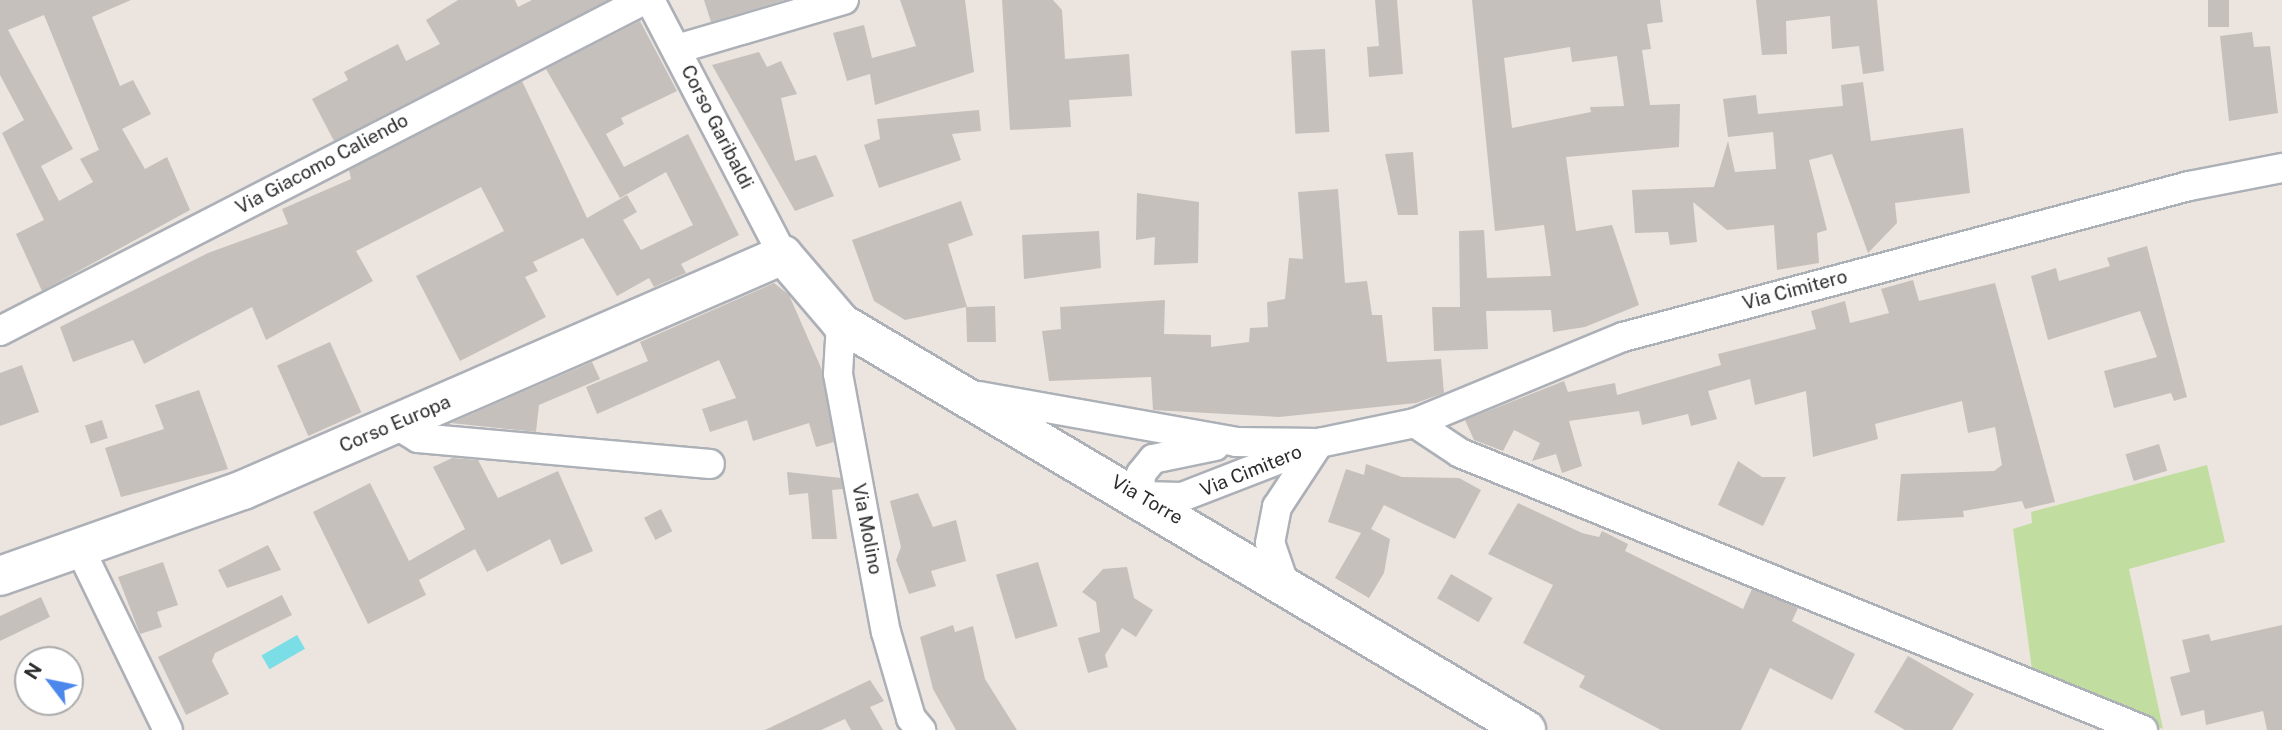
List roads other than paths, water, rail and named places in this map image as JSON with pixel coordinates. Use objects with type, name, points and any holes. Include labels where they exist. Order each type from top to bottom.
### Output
[{"type":"main road","name":"Via Torre","points":[[783,256],[841,323],[1283,580],[1526,730]]},
{"type":"main road","name":"Corso Europa","points":[[0,576],[243,490],[783,256]]},
{"type":"street","name":"Via Giacomo Caliendo","points":[[0,331],[644,0]]},
{"type":"street","name":"Corso Garibaldi","points":[[650,0],[783,256]]},
{"type":"street","points":[[677,49],[844,0]]},
{"type":"street","name":"Via Cimitero","points":[[1236,442],[1153,458],[1141,474],[1140,496],[1182,497],[1320,443],[1415,423],[1623,337],[2189,186],[2282,168]]},
{"type":"street","name":"Via Molino","points":[[841,323],[838,374],[886,632],[911,718],[921,730]]},
{"type":"street","name":"Via Cimitero","points":[[963,392],[1236,442],[1320,443]]},
{"type":"street","points":[[1415,423],[1460,453],[2143,730]]},
{"type":"street","points":[[395,425],[418,438],[710,464]]},
{"type":"street","name":"Via Cimitero","points":[[1283,580],[1270,543],[1277,507],[1320,443]]},
{"type":"street","points":[[80,549],[168,730]]},
{"type":"water","points":[[297,635],[305,649],[269,669],[261,656]]}]
